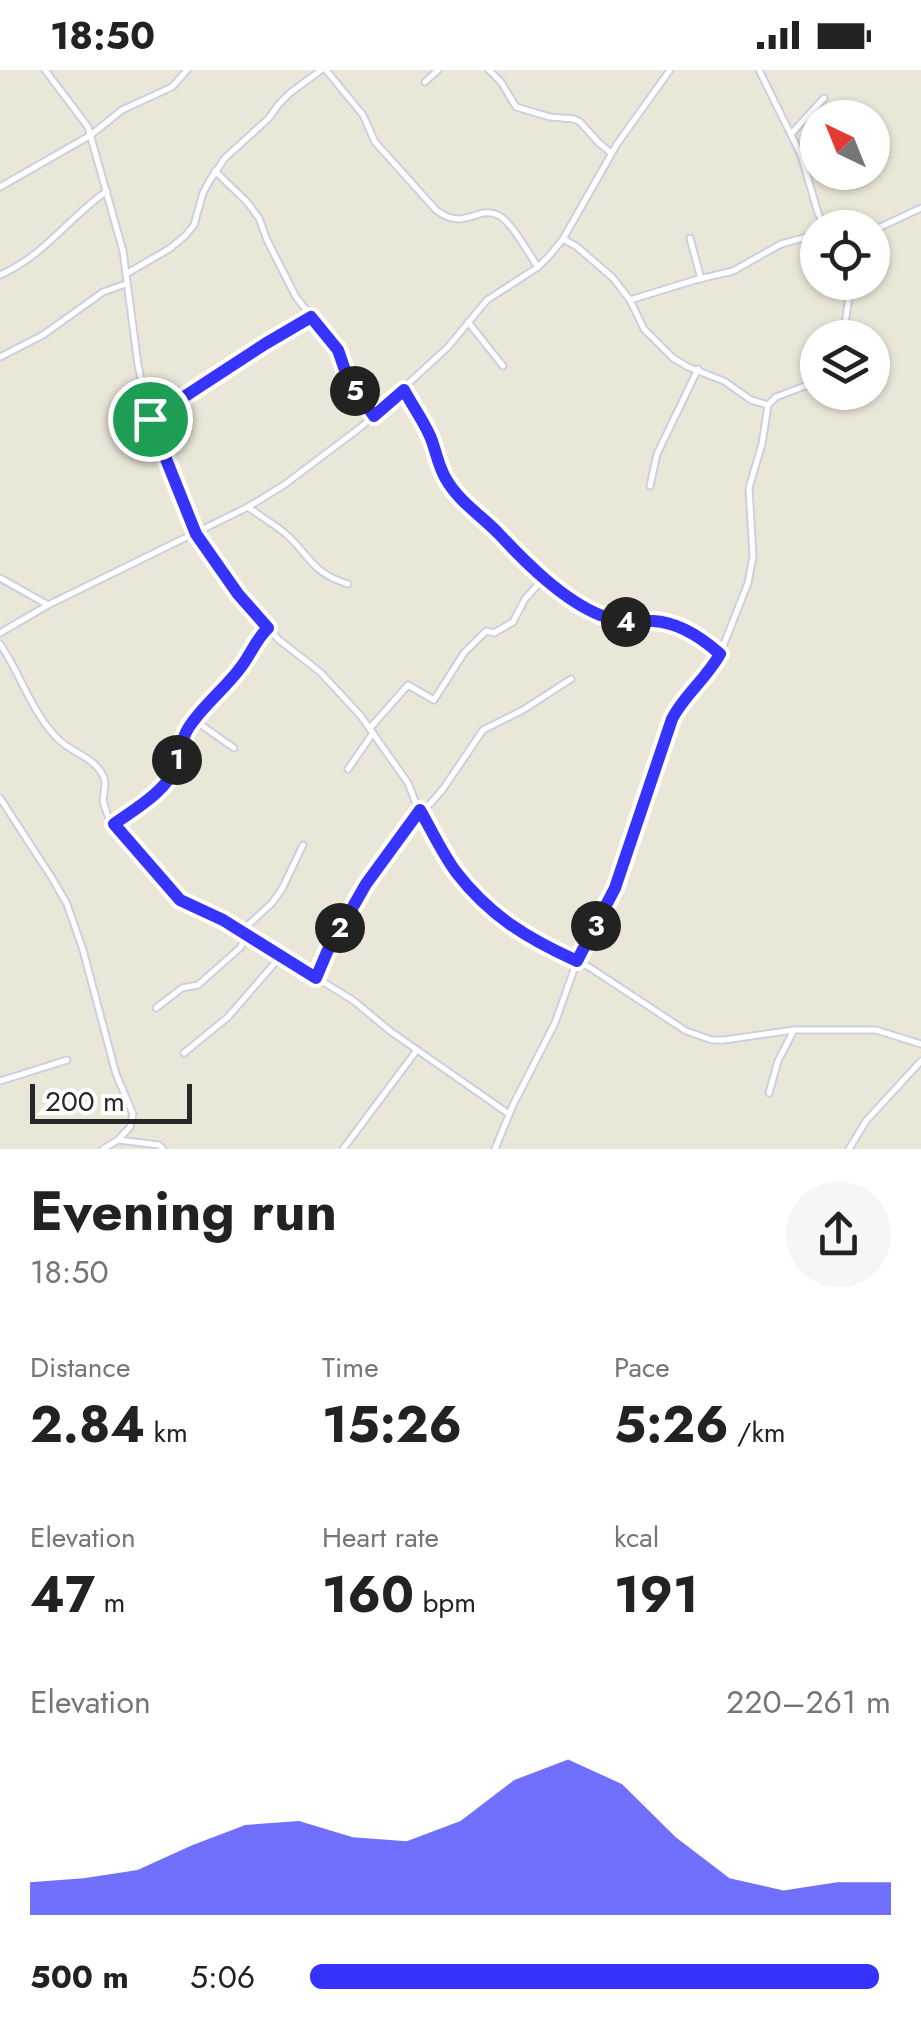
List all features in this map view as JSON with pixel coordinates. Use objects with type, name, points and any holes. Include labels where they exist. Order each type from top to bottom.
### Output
[{"type":"street","points":[[46,70],[84,121],[90,136],[123,250],[138,364],[150,419],[196,534],[238,594],[268,628],[336,688],[371,731],[408,784],[458,874],[494,912],[523,935],[577,961],[698,1036],[724,1040],[794,1030],[876,1030],[921,1044]]},
{"type":"street","points":[[0,187],[90,136],[122,110],[172,87],[187,70]]},
{"type":"street","points":[[126,274],[185,236],[225,158],[270,118],[290,93],[324,70],[364,116],[376,142],[436,210],[456,220],[488,213],[498,215],[538,266]]},
{"type":"street","points":[[425,82],[438,70]]},
{"type":"street","points":[[489,70],[516,106],[550,118],[574,119],[611,153]]},
{"type":"street","points":[[0,633],[48,605],[248,507],[322,458],[374,416],[448,346],[499,290],[550,256],[611,153],[670,70]]},
{"type":"street","points":[[758,70],[791,134],[818,210]]},
{"type":"street","points":[[791,134],[824,98]]},
{"type":"street","points":[[215,171],[260,218],[288,284],[338,350],[348,379],[374,416]]},
{"type":"street","points":[[0,276],[35,256],[106,191]]},
{"type":"street","points":[[890,222],[921,208]]},
{"type":"street","points":[[690,238],[701,279]]},
{"type":"street","points":[[563,239],[613,278],[650,336],[680,363],[724,380],[750,400],[768,405]]},
{"type":"street","points":[[630,300],[733,271],[780,244],[800,239]]},
{"type":"street","points":[[0,357],[43,334],[103,292],[127,284]]},
{"type":"street","points":[[150,419],[311,317]]},
{"type":"street","points":[[468,322],[503,366]]},
{"type":"street","points":[[650,486],[657,454],[698,370]]},
{"type":"street","points":[[495,1149],[555,1023],[577,961],[615,888],[672,719],[705,678],[736,617],[752,572],[749,488],[768,405],[776,397],[800,387]]},
{"type":"street","points":[[404,390],[429,434],[449,484],[518,556],[568,598],[599,614],[629,623],[652,621],[680,627],[720,654]]},
{"type":"street","points":[[248,507],[287,535],[311,564],[348,584]]},
{"type":"street","points":[[348,769],[371,731],[408,685],[434,700],[464,653],[486,631],[494,633],[513,622],[525,598],[545,577]]},
{"type":"street","points":[[0,578],[48,605]]},
{"type":"street","points":[[114,824],[170,777],[181,742],[194,720],[243,666],[268,628]]},
{"type":"street","points":[[0,644],[42,722],[60,742],[95,765],[103,776],[108,816],[180,900],[245,934],[354,1001],[509,1114]]},
{"type":"street","points":[[316,978],[366,884],[420,810],[443,790],[483,730],[571,679]]},
{"type":"street","points":[[194,720],[234,748]]},
{"type":"street","points":[[0,798],[52,878],[75,925],[116,1074],[133,1114],[130,1128],[103,1149]]},
{"type":"street","points":[[156,1008],[182,988],[198,985],[241,947],[247,926],[282,890],[303,845]]},
{"type":"street","points":[[184,1053],[228,1016],[280,957]]},
{"type":"street","points":[[770,1093],[778,1061],[794,1030]]},
{"type":"street","points":[[342,1149],[417,1050]]},
{"type":"street","points":[[0,1081],[67,1060]]},
{"type":"street","points":[[849,1149],[866,1121],[921,1061]]},
{"type":"street","points":[[118,1140],[159,1145],[163,1149]]},
{"type":"route","points":[[311,317],[332,340],[348,379],[374,416],[404,390],[429,434],[449,484],[518,556],[568,598],[599,614],[629,623],[652,621],[680,627],[720,654],[672,719],[615,888],[577,961],[523,935],[494,912],[458,874],[420,810],[366,884],[316,978],[223,920],[180,900],[114,824],[164,785],[176,766],[181,742],[198,714],[243,666],[268,628],[238,594],[196,534],[150,419],[311,317]]}]
